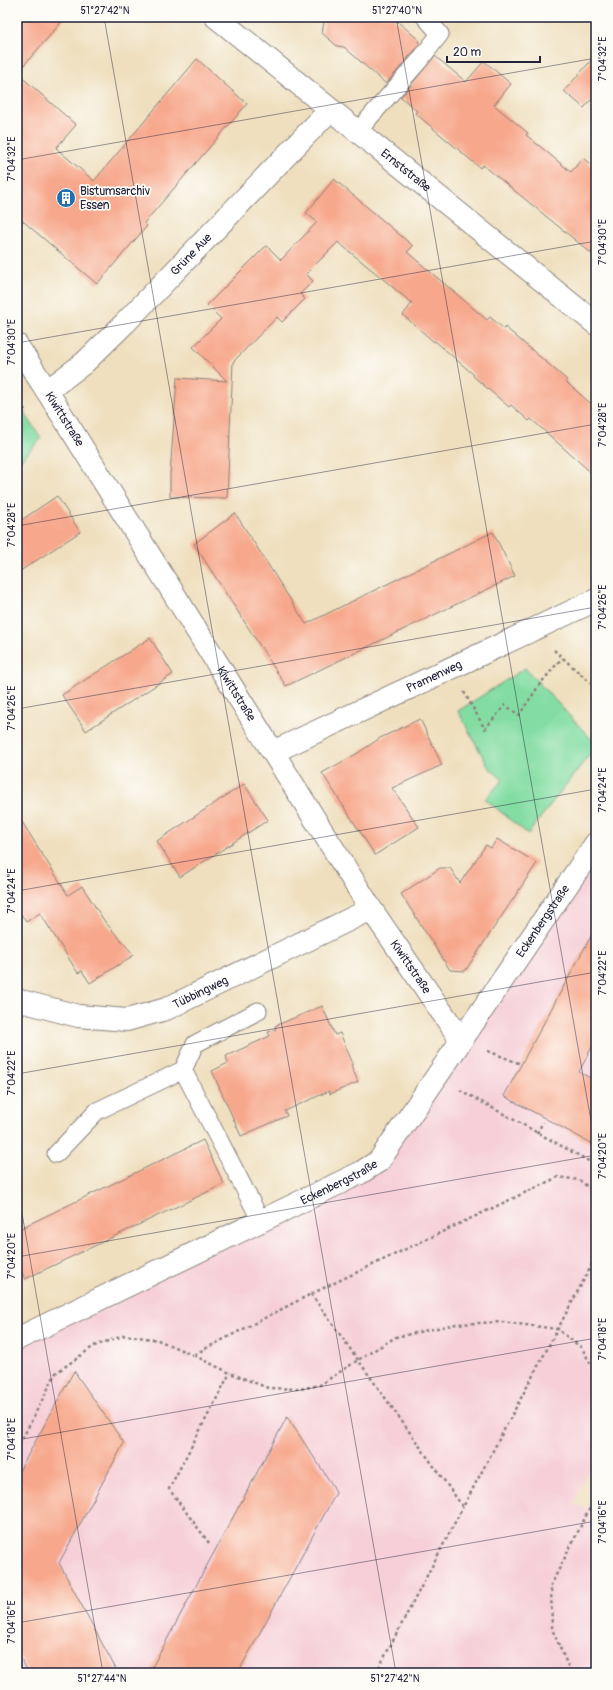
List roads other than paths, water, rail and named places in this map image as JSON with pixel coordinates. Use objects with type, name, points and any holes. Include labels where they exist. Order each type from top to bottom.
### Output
[{"type":"street","name":"Ernststraße","points":[[216,17],[596,324]]},
{"type":"street","name":"Grüne Aue","points":[[47,391],[84,363],[110,338],[330,110]]},
{"type":"street","name":"Kiwittstraße","points":[[17,345],[371,909],[461,1040]]},
{"type":"street","name":"Pramenweg","points":[[273,752],[596,600]]},
{"type":"street","name":"Eckenbergstraße","points":[[17,1339],[360,1173],[378,1162],[596,843]]},
{"type":"street","name":"Tübbingweg","points":[[17,1000],[78,1016],[127,1020],[166,1009],[371,909]]},
{"type":"lane","points":[[357,132],[419,61],[440,34],[425,17]]},
{"type":"lane","points":[[56,1154],[97,1111],[183,1070],[195,1044],[258,1011]]},
{"type":"lane","points":[[183,1070],[260,1221]]},
{"type":"place","name":"Bistumsarchiv Essen","points":[[66,198]]}]
